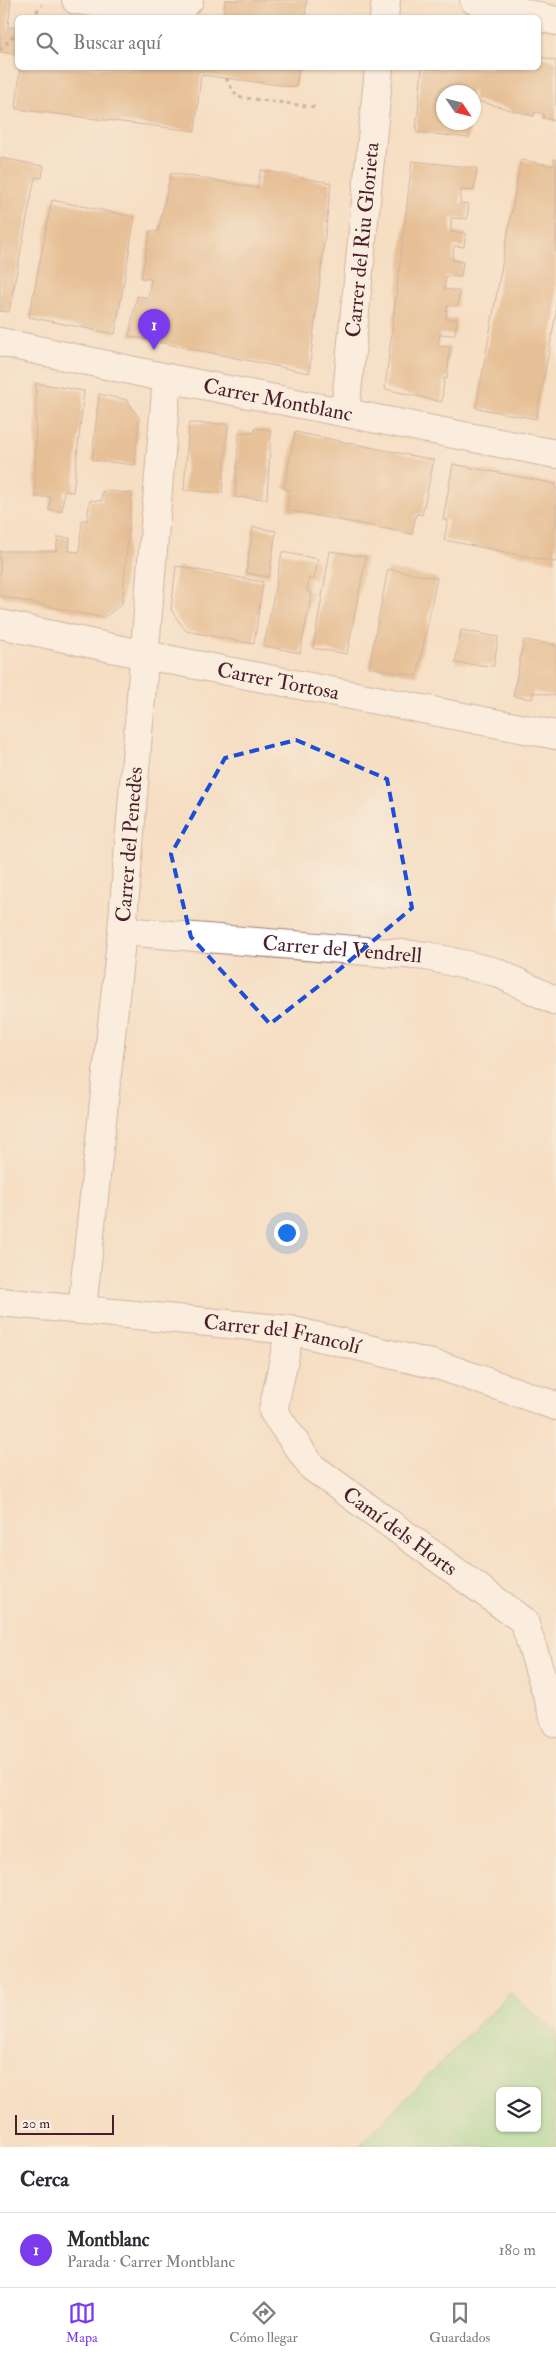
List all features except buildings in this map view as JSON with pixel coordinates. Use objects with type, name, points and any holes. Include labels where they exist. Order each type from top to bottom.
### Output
[{"type":"street","points":[[76,0],[177,11],[189,0]]},
{"type":"street","points":[[384,15],[386,0]]},
{"type":"street","points":[[474,0],[530,15]]},
{"type":"street","points":[[541,18],[556,22]]},
{"type":"street","name":"Carrer del Riu Glorieta","points":[[345,413],[380,70]]},
{"type":"street","name":"Carrer Montblanc","points":[[0,342],[167,378],[556,454]]},
{"type":"street","name":"Carrer del Penedès","points":[[82,1310],[122,931],[167,378]]},
{"type":"street","name":"Carrer Tortosa","points":[[0,624],[145,655],[556,735]]},
{"type":"street","name":"Carrer del Vendrell","points":[[122,931],[427,956],[496,972],[556,1001]]},
{"type":"street","name":"Carrer del Francolí","points":[[0,1302],[290,1330],[444,1366],[556,1406]]},
{"type":"street","name":"Camí dels Horts","points":[[290,1330],[273,1411],[312,1467],[524,1621],[556,1723]]},
{"type":"path","points":[[34,15],[42,5]]},
{"type":"path","points":[[0,50],[15,34]]},
{"type":"path","points":[[226,78],[237,97],[315,107]]},
{"type":"highlighted area","points":[[296,740],[387,779],[412,908],[334,974],[270,1024],[191,937],[171,854],[225,758]]},
{"type":"green space","points":[[510,1993],[556,2032],[556,2147],[358,2147]]},
{"type":"place","name":"Montblanc","points":[[154,350]]}]
